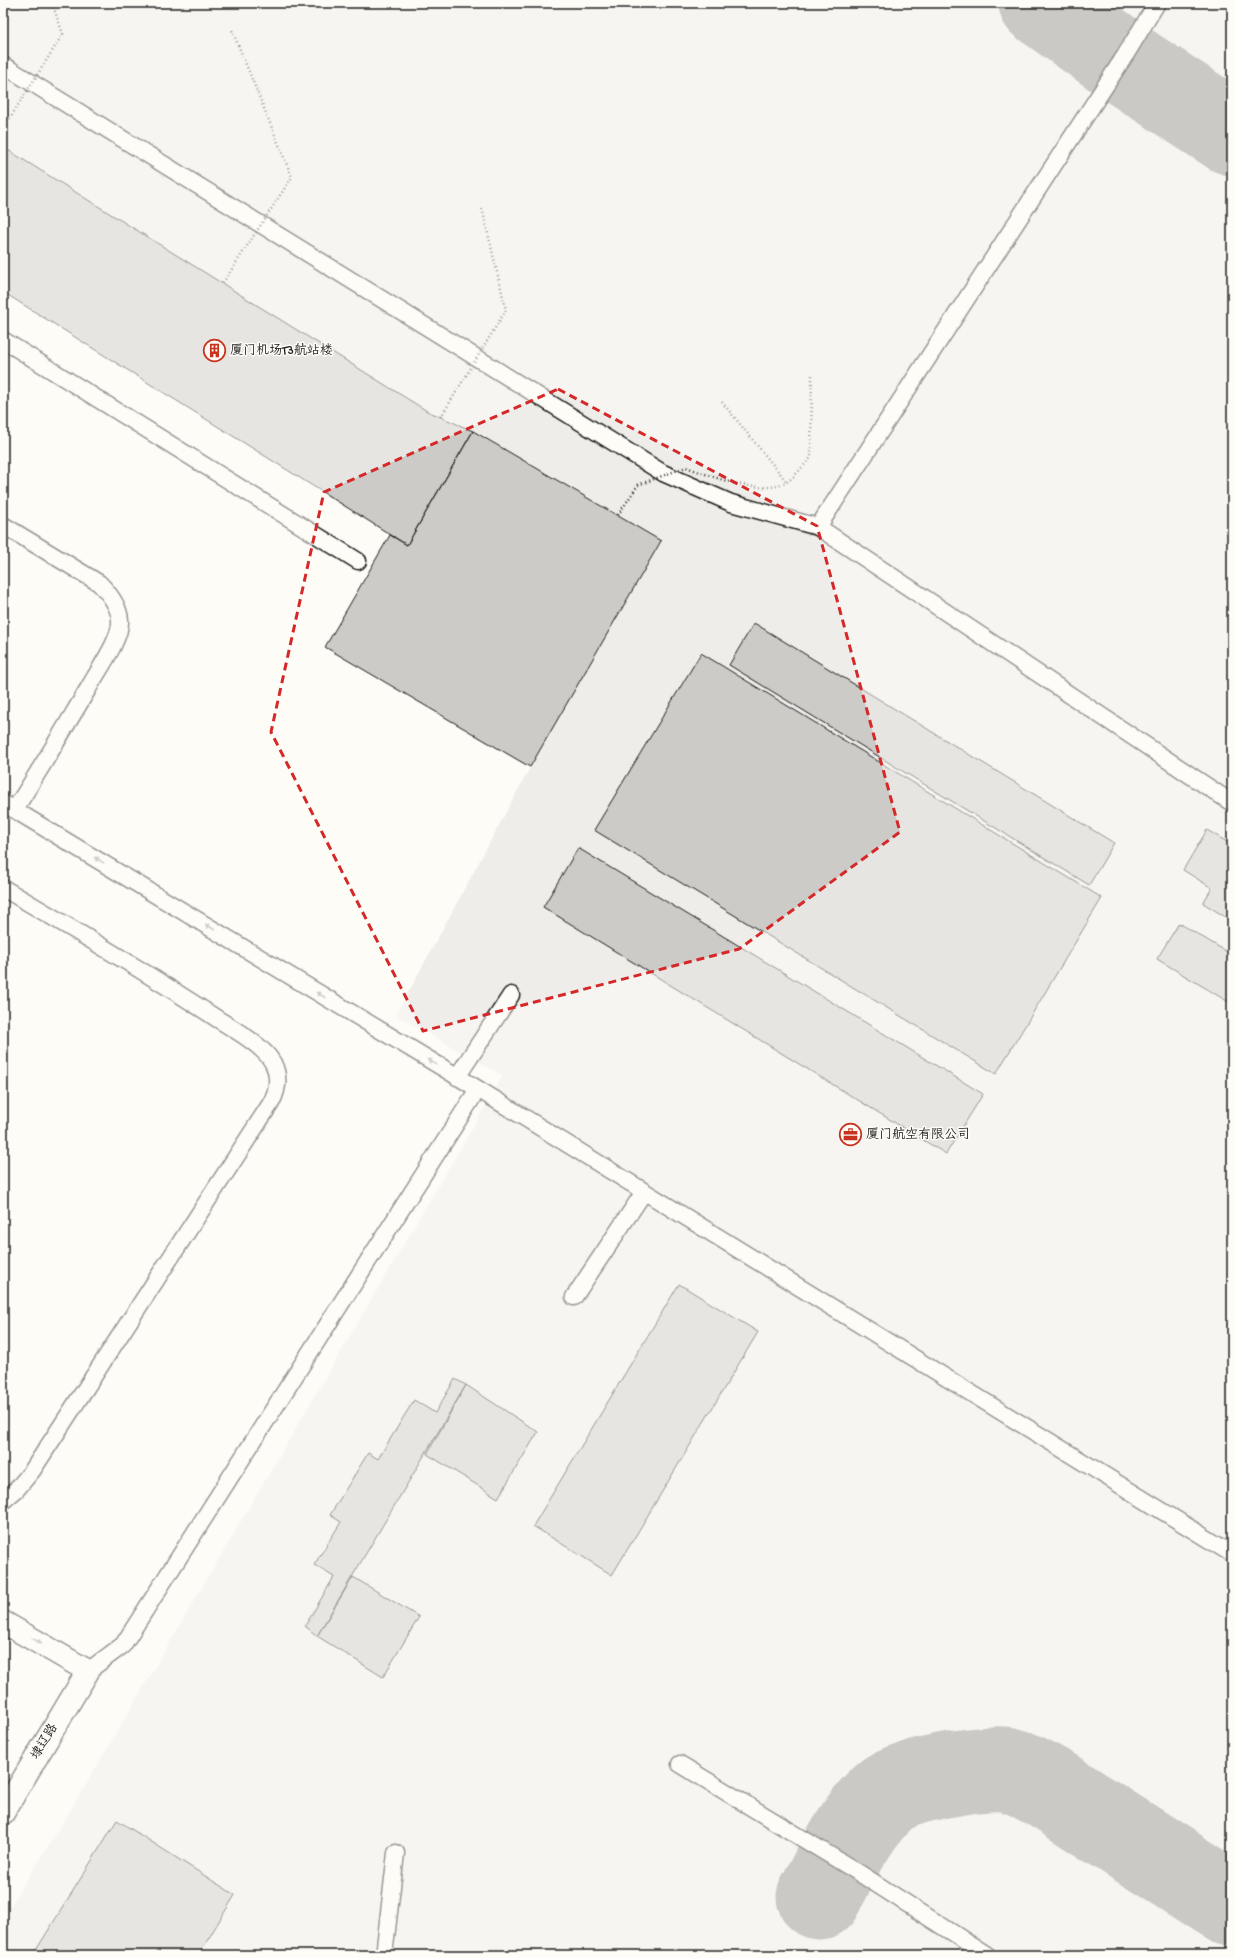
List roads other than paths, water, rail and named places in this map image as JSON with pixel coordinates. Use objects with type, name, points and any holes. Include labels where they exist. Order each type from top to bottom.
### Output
[{"type":"main road","points":[[3,1622],[88,1671]]},
{"type":"main road","name":"埭辽路","points":[[3,1813],[88,1671]]},
{"type":"lane","points":[[818,527],[1126,54],[1157,3]]},
{"type":"lane","points":[[3,65],[663,474],[731,503],[818,527],[1232,803]]},
{"type":"lane","points":[[3,340],[358,561]]},
{"type":"lane","points":[[3,526],[99,583],[109,593],[120,620],[118,636],[54,748],[9,806],[478,1089],[1232,1554]]},
{"type":"lane","points":[[3,888],[158,980],[256,1045],[273,1062],[278,1080],[278,1091],[271,1103],[36,1465],[17,1489],[3,1501]]},
{"type":"lane","points":[[457,1077],[511,995]]},
{"type":"lane","points":[[88,1671],[123,1645],[478,1089]]},
{"type":"lane","points":[[574,1297],[644,1192]]},
{"type":"lane","points":[[680,1764],[856,1871],[987,1955]]},
{"type":"lane","points":[[384,1955],[396,1853]]},
{"type":"place","name":"厦门机场T3航站楼","points":[[215,351]]},
{"type":"place","name":"厦门航空有限公司","points":[[850,1135]]}]
